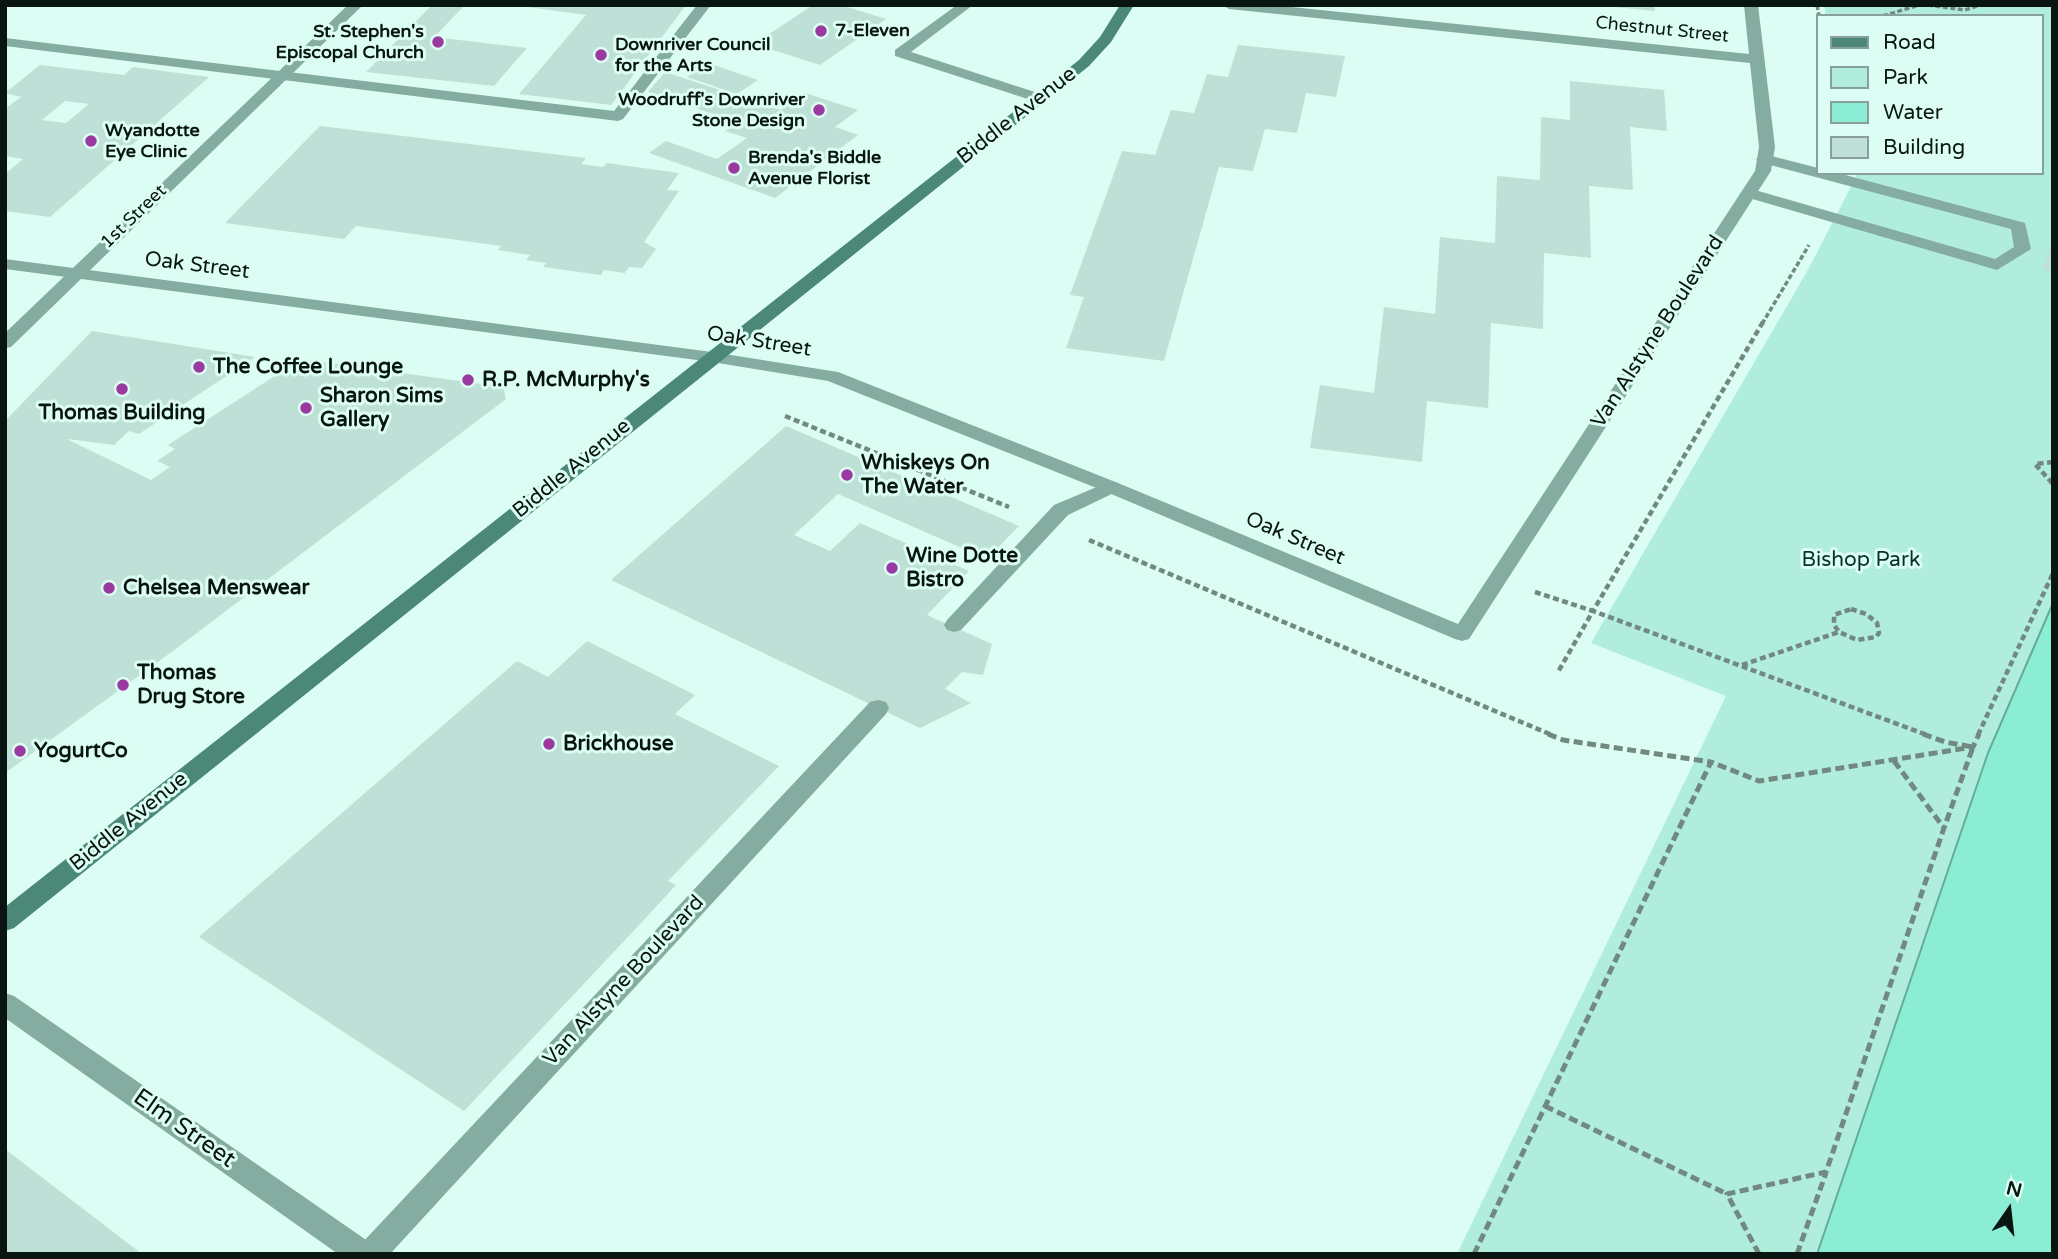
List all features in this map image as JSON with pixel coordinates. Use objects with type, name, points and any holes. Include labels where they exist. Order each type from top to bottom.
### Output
[{"type":"main road","name":"Biddle Avenue","points":[[5,921],[1084,63],[1105,39],[1127,5]]},
{"type":"street","name":"1st Street","points":[[5,343],[356,5]]},
{"type":"street","points":[[5,42],[618,116],[704,5]]},
{"type":"street","points":[[966,5],[900,53],[1040,98]]},
{"type":"street","name":"Chestnut Street","points":[[1229,5],[1757,59]]},
{"type":"street","name":"Van Alstyne Boulevard","points":[[1462,634],[1763,171],[1767,147],[1751,5]]},
{"type":"street","points":[[1764,159],[1816,172]]},
{"type":"street","points":[[1748,192],[1997,264],[2023,248],[2019,226],[1827,175]]},
{"type":"street","name":"Oak Street","points":[[5,264],[712,357],[832,376],[1111,487],[1462,634]]},
{"type":"street","points":[[954,625],[1061,510],[1111,487]]},
{"type":"street","name":"Van Alstyne Boulevard","points":[[371,1254],[877,708]]},
{"type":"street","name":"Elm Street","points":[[5,1004],[362,1254]]},
{"type":"path","points":[[1890,14],[1919,5]]},
{"type":"path","points":[[1928,5],[1965,10],[1980,5]]},
{"type":"path","points":[[1558,673],[1826,215]]},
{"type":"path","points":[[785,416],[1049,523],[1563,740],[1711,762],[1759,781],[1973,747]]},
{"type":"path","points":[[2053,462],[2035,464],[2053,484]]},
{"type":"path","points":[[1797,1254],[1973,747],[2053,573]]},
{"type":"path","points":[[1497,579],[1593,611],[1945,743],[1973,747]]},
{"type":"path","points":[[1850,609],[1866,614],[1880,628],[1876,637],[1864,641],[1848,638],[1839,632],[1833,625],[1834,615],[1850,609]]},
{"type":"path","points":[[1742,666],[1839,632]]},
{"type":"path","points":[[1894,761],[1944,828]]},
{"type":"path","points":[[1474,1254],[1711,762]]},
{"type":"path","points":[[1545,1106],[1727,1195],[1759,1254]]},
{"type":"path","points":[[1727,1195],[1826,1172]]},
{"type":"green space","name":"Bishop Park","points":[[1824,5],[2053,5],[2053,603],[1988,753],[1817,1254],[1457,1254],[1726,696],[1591,643],[1809,268],[1856,175],[2044,175],[2044,14],[1826,14]]},
{"type":"water","points":[[2053,603],[2053,1254],[1817,1254],[1988,753]]},
{"type":"building","name":"St. Stephen's Episcopal Church","points":[[432,5],[465,5],[434,37],[527,48],[494,86],[366,72]]},
{"type":"building","name":"Downriver Council for the Arts","points":[[514,5],[686,5],[611,105],[519,94],[586,15]]},
{"type":"building","name":"7-Eleven","points":[[813,5],[841,5],[886,19],[820,65],[754,44]]},
{"type":"building","points":[[1654,5],[1655,11],[1615,7]]},
{"type":"building","points":[[1238,45],[1345,56],[1336,97],[1306,93],[1297,133],[1265,129],[1253,171],[1219,167],[1164,361],[1066,348],[1084,297],[1070,295],[1122,151],[1155,155],[1171,110],[1194,113],[1207,74],[1228,77]]},
{"type":"building","points":[[708,63],[758,80],[737,94],[687,77]]},
{"type":"building","name":"Wyandotte Eye Clinic","points":[[40,65],[124,75],[133,67],[209,77],[50,217],[5,211],[5,174],[23,159],[5,156],[5,109],[21,97],[5,93]],"holes":[[[65,101],[89,104],[66,123],[42,120]]]},
{"type":"building","points":[[665,72],[781,110],[805,93],[858,110],[835,127],[858,135],[775,198],[649,153],[666,141],[717,159],[747,138],[725,131],[737,122],[648,92]]},
{"type":"building","points":[[1570,81],[1664,90],[1667,131],[1630,127],[1633,190],[1589,186],[1591,258],[1544,253],[1543,329],[1491,323],[1488,408],[1427,401],[1422,462],[1310,448],[1320,385],[1374,393],[1384,307],[1435,314],[1440,237],[1495,243],[1497,176],[1540,180],[1541,117],[1570,120]]},
{"type":"building","points":[[320,126],[586,158],[581,164],[603,167],[607,163],[679,173],[667,190],[679,191],[644,242],[656,249],[642,268],[629,267],[625,273],[604,270],[601,275],[543,267],[546,263],[526,260],[530,255],[498,250],[501,246],[356,226],[344,239],[225,223]]},
{"type":"building","points":[[2053,243],[2053,272],[2042,269]]},
{"type":"building","points":[[92,331],[255,357],[139,434],[129,431],[114,445],[67,439],[151,480],[170,467],[157,461],[175,449],[168,445],[301,359],[503,387],[506,399],[173,651],[5,773],[5,421]]},
{"type":"building","points":[[786,426],[1019,526],[987,559],[838,494],[794,535],[830,551],[860,523],[969,571],[927,615],[992,644],[983,675],[962,672],[945,689],[971,703],[920,728],[611,580]]},
{"type":"building","points":[[587,641],[695,695],[675,714],[779,766],[668,881],[676,885],[464,1111],[199,937],[517,661],[548,677]]},
{"type":"building","points":[[5,1149],[142,1254],[5,1254]]},
{"type":"place","name":"7-Eleven","points":[[821,31]]},
{"type":"place","name":"St. Stephen's Episcopal Church","points":[[438,42]]},
{"type":"place","name":"Downriver Council for the Arts","points":[[601,55]]},
{"type":"place","name":"Woodruff's Downriver Stone Design","points":[[819,110]]},
{"type":"place","name":"Wyandotte Eye Clinic","points":[[91,141]]},
{"type":"place","name":"Brenda's Biddle Avenue Florist","points":[[734,168]]},
{"type":"place","name":"The Coffee Lounge","points":[[199,367]]},
{"type":"place","name":"R.P. McMurphy's","points":[[468,380]]},
{"type":"place","name":"Thomas Building","points":[[122,389]]},
{"type":"place","name":"Sharon Sims Gallery","points":[[306,408]]},
{"type":"place","name":"Whiskeys On The Water","points":[[847,475]]},
{"type":"place","name":"Wine Dotte Bistro","points":[[892,568]]},
{"type":"place","name":"Chelsea Menswear","points":[[109,588]]},
{"type":"place","name":"Thomas Drug Store","points":[[123,685]]},
{"type":"place","name":"Brickhouse","points":[[549,744]]},
{"type":"place","name":"YogurtCo","points":[[20,751]]}]
